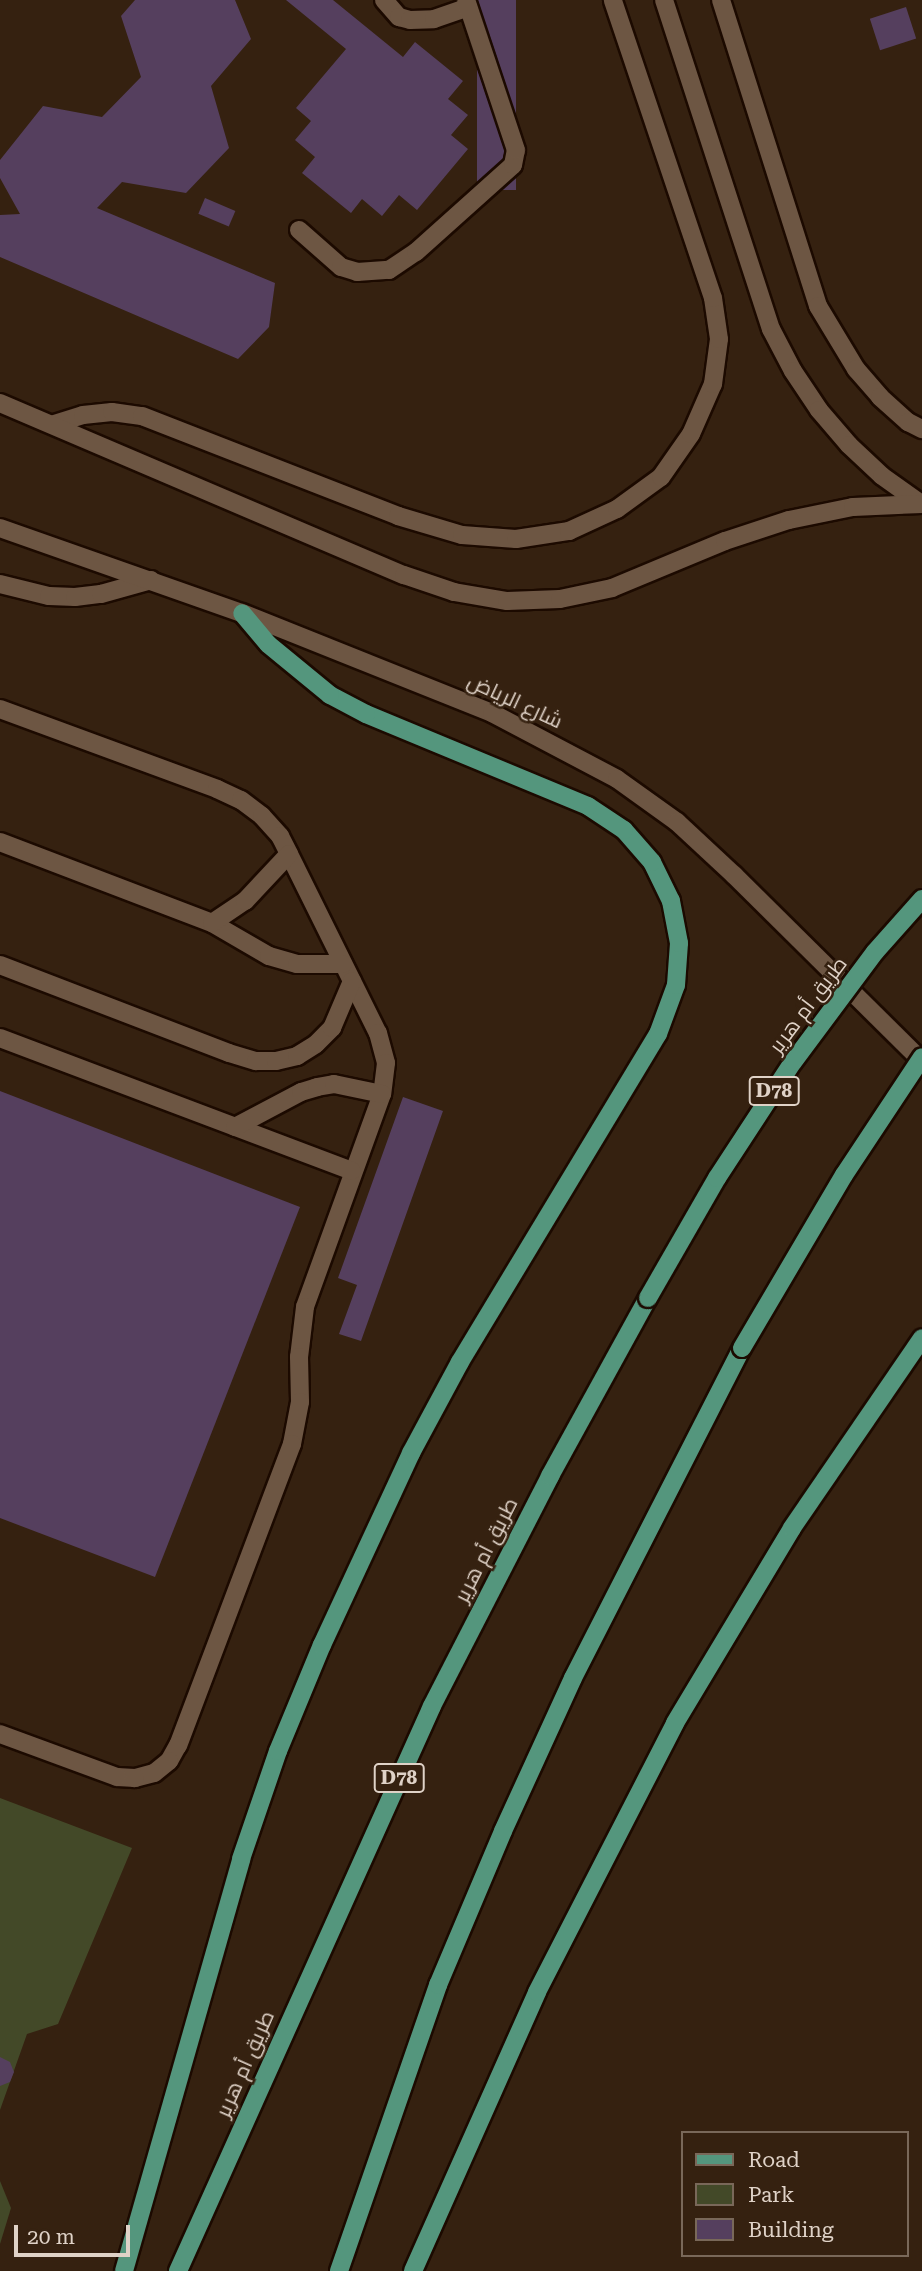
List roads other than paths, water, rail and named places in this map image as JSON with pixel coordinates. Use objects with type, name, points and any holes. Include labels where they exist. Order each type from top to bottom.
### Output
[{"type":"main road","points":[[299,230],[341,267],[357,272],[389,270],[404,262],[509,171],[516,149],[467,4],[434,19],[410,20],[399,18],[384,0]]},
{"type":"main road","points":[[54,424],[102,413],[142,416],[398,516],[461,535],[516,539],[569,531],[617,509],[661,477],[691,434],[713,384],[719,339],[713,298],[613,0]]},
{"type":"main road","points":[[664,0],[771,329],[793,371],[819,410],[849,445],[882,476],[921,503]]},
{"type":"main road","points":[[721,0],[818,306],[856,369],[890,405],[922,429]]},
{"type":"main road","points":[[0,403],[337,547],[454,592],[507,601],[560,599],[611,588],[724,541],[789,520],[853,506],[921,503]]},
{"type":"main road","name":"شارع الرياض","points":[[0,528],[242,613],[492,713],[617,779],[677,822],[725,866],[922,1059]]},
{"type":"main road","points":[[0,584],[49,596],[75,597],[101,594],[151,580]]},
{"type":"main road","points":[[124,2271],[240,1859],[278,1751],[322,1645],[411,1453],[460,1362],[658,1034],[676,985],[679,943],[671,901],[652,862],[624,830],[588,806],[366,714],[330,695],[278,653],[242,613]]},
{"type":"main road","points":[[0,709],[241,800],[262,816],[280,836],[384,1048],[386,1079],[305,1307],[299,1357],[300,1402],[292,1444],[238,1591],[169,1762],[154,1773],[135,1779],[117,1777],[0,1734]]},
{"type":"main road","points":[[0,842],[212,923],[269,956],[283,961],[344,964]]},
{"type":"main road","points":[[212,923],[245,901],[289,854]]},
{"type":"main road","name":"طريق أم هرير","points":[[178,2271],[432,1706],[550,1476],[717,1178],[793,1062],[875,952],[922,899]]},
{"type":"main road","points":[[0,964],[229,1054],[256,1061],[276,1061],[298,1056],[316,1044],[332,1028],[352,981]]},
{"type":"main road","points":[[0,1038],[352,1171]]},
{"type":"main road","points":[[339,2271],[438,1985],[503,1830],[573,1678],[742,1348],[844,1175],[922,1059]]},
{"type":"main road","points":[[235,1127],[301,1091],[317,1087],[334,1084],[382,1094]]},
{"type":"main road","points":[[413,2271],[537,1992],[675,1723],[792,1528],[922,1338]]}]
